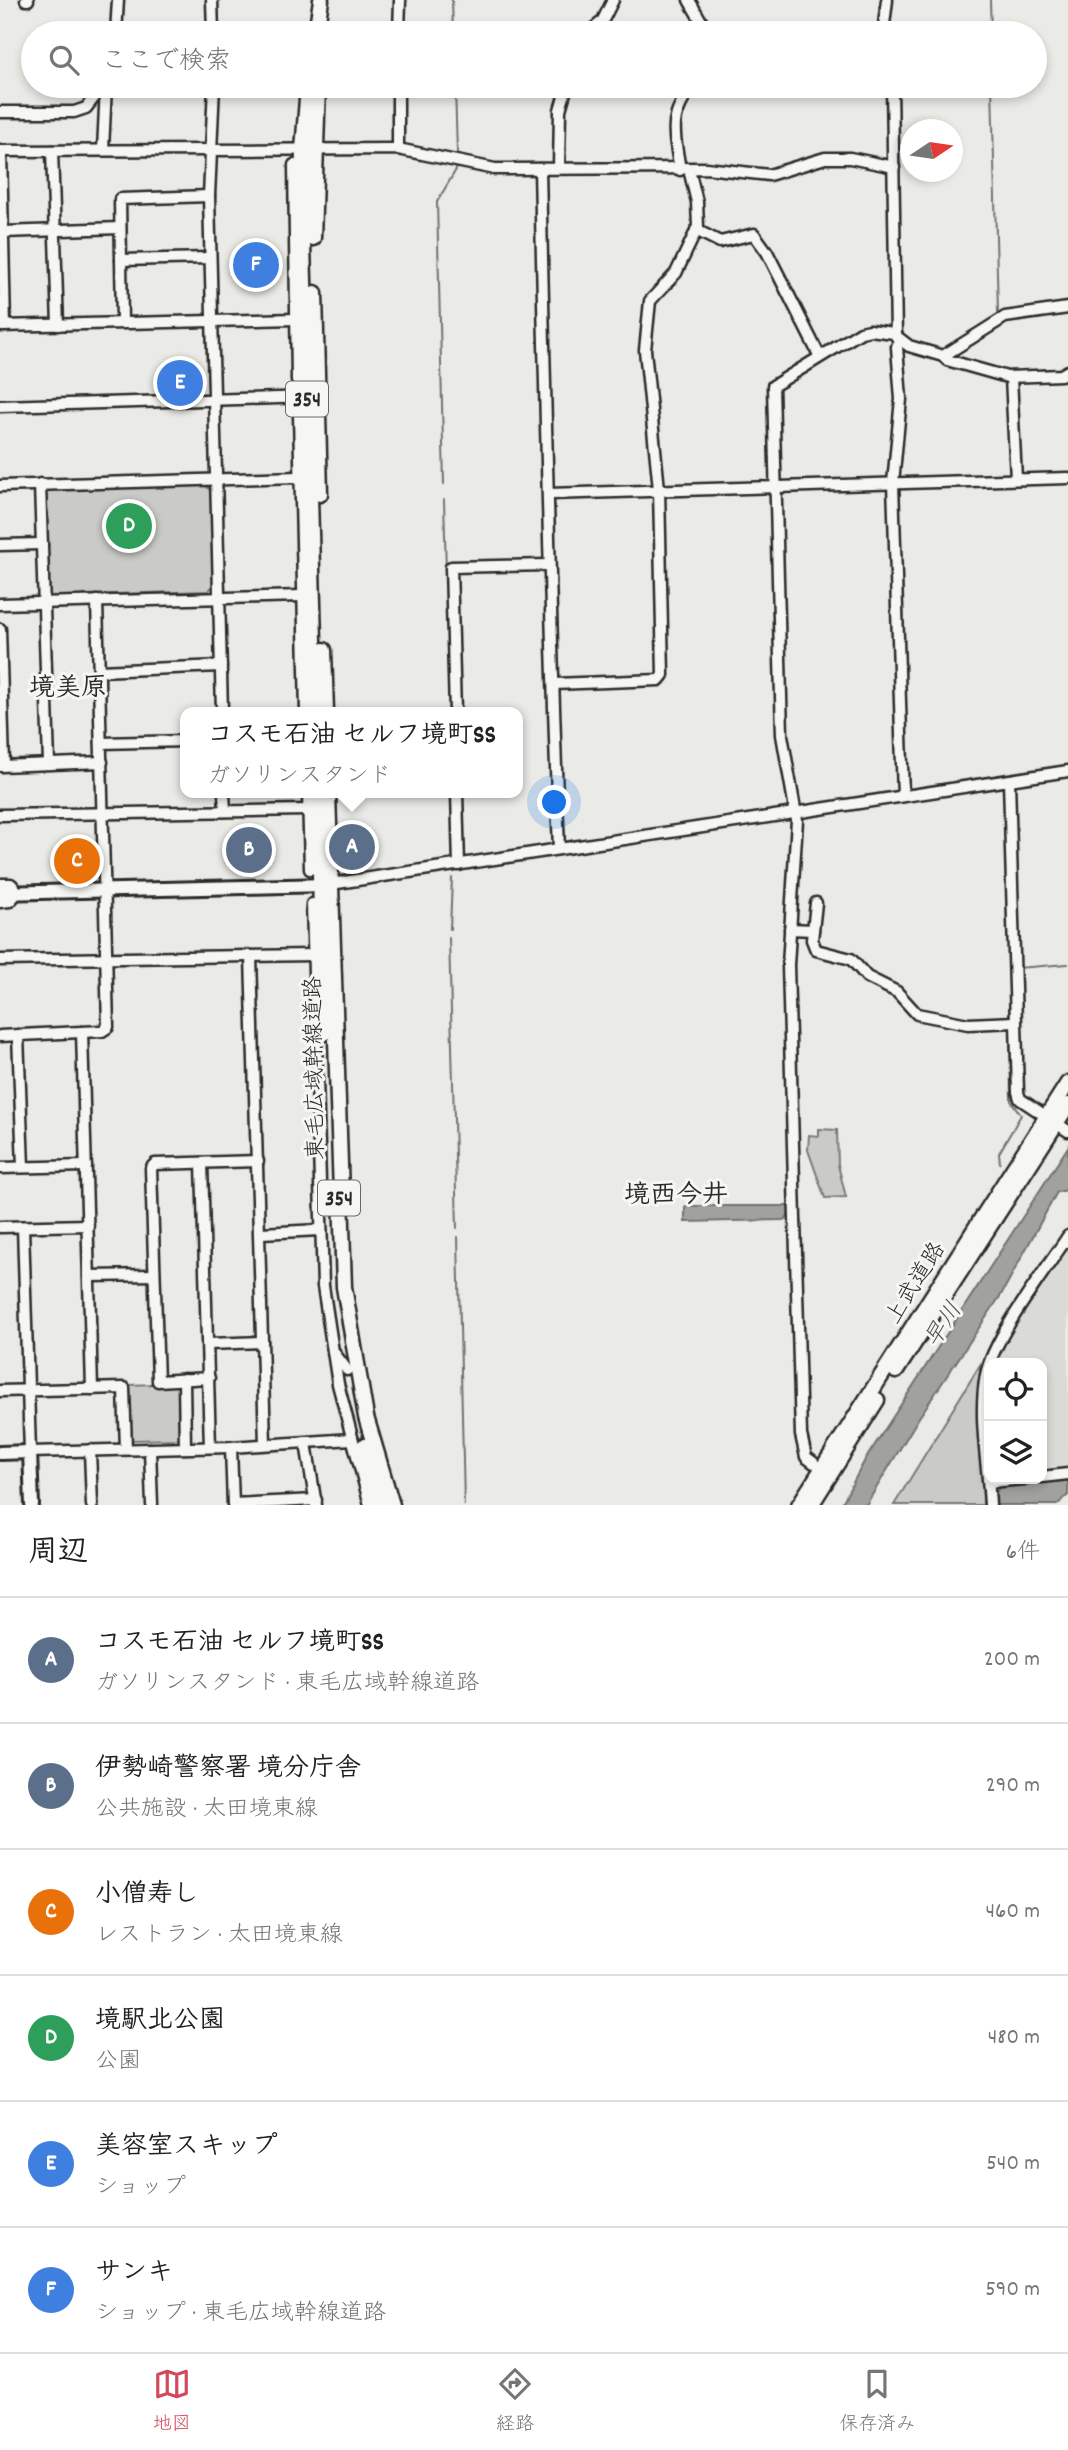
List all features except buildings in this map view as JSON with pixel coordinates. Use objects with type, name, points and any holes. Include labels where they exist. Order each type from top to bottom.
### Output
[{"type":"highway","points":[[318,21],[321,0]]},
{"type":"highway","points":[[327,21],[331,0]]},
{"type":"highway","name":"354","points":[[308,98],[313,252],[311,513],[316,707]]},
{"type":"highway","name":"354","points":[[316,98],[308,150],[299,257],[301,341],[313,397],[326,707]]},
{"type":"highway","name":"東毛広域幹線道路","points":[[318,798],[344,1287],[366,1417],[392,1505]]},
{"type":"highway","name":"東毛広域幹線道路","points":[[328,798],[324,1037],[335,1288],[347,1370],[369,1469],[381,1505]]},
{"type":"highway","name":"上武道路","points":[[799,1505],[1059,1125],[1068,1083]]},
{"type":"highway","name":"上武道路","points":[[811,1505],[1059,1125],[1068,1105]]},
{"type":"main road","points":[[0,893],[325,885]]},
{"type":"main road","points":[[0,1453],[30,1452],[32,1505]]},
{"type":"street","points":[[117,21],[118,0]]},
{"type":"street","points":[[212,0],[213,21]]},
{"type":"street","points":[[399,21],[400,0]]},
{"type":"street","points":[[602,21],[613,0]]},
{"type":"street","points":[[688,0],[701,21]]},
{"type":"street","points":[[884,21],[887,0]]},
{"type":"street","points":[[0,112],[74,112],[86,108],[94,98]]},
{"type":"street","points":[[103,150],[104,98]]},
{"type":"street","points":[[214,98],[215,116],[208,150],[222,707]]},
{"type":"street","points":[[398,98],[398,149]]},
{"type":"street","points":[[559,168],[560,110],[564,98]]},
{"type":"street","points":[[554,684],[662,678],[659,489],[646,370],[648,308],[652,297],[680,267],[687,244],[696,230],[697,202],[673,134],[674,118],[683,98]]},
{"type":"street","points":[[892,98],[900,416],[893,484],[903,796]]},
{"type":"street","points":[[295,319],[2,326],[0,151],[398,149],[495,169],[720,169],[769,175],[833,157],[894,167]]},
{"type":"street","points":[[52,151],[58,324]]},
{"type":"street","points":[[294,165],[299,257],[295,319],[301,341],[297,381]]},
{"type":"street","points":[[540,169],[549,494],[548,565],[559,849]]},
{"type":"street","points":[[122,322],[120,199],[209,196]]},
{"type":"street","points":[[3,232],[120,228]]},
{"type":"street","points":[[696,230],[720,243],[754,234],[819,355]]},
{"type":"street","points":[[121,260],[210,258]]},
{"type":"street","points":[[943,356],[1005,317],[1068,308]]},
{"type":"street","points":[[814,1464],[806,1457],[801,1435],[788,965],[797,813],[782,735],[773,386],[819,355],[866,330],[897,337],[983,372],[1011,377],[1053,375],[1068,371]]},
{"type":"street","points":[[1011,377],[1016,479]]},
{"type":"street","points":[[0,406],[313,397]]},
{"type":"street","points":[[299,416],[306,707]]},
{"type":"street","points":[[0,486],[299,477]]},
{"type":"street","points":[[549,494],[1068,478]]},
{"type":"street","points":[[40,484],[49,763]]},
{"type":"street","points":[[301,525],[311,513]]},
{"type":"street","points":[[0,545],[41,544]]},
{"type":"street","points":[[456,707],[451,567],[548,565]]},
{"type":"street","points":[[0,604],[219,596],[302,596]]},
{"type":"street","points":[[0,1035],[106,1031],[108,1027],[97,601]]},
{"type":"street","points":[[0,629],[2,766],[102,762]]},
{"type":"street","points":[[99,671],[221,666]]},
{"type":"street","points":[[101,743],[180,741]]},
{"type":"street","points":[[325,885],[1068,771]]},
{"type":"street","points":[[1009,781],[1019,1097],[1059,1125]]},
{"type":"street","points":[[224,798],[225,811]]},
{"type":"street","points":[[308,798],[310,869]]},
{"type":"street","points":[[457,798],[459,865]]},
{"type":"street","points":[[0,815],[308,810]]},
{"type":"street","points":[[0,884],[11,884],[18,892],[10,901],[0,902]]},
{"type":"street","points":[[816,903],[813,930],[816,950],[851,959],[867,977],[897,992],[917,1014],[968,1024],[1015,1023]]},
{"type":"street","points":[[312,904],[320,1230],[332,1350],[370,1505]]},
{"type":"street","points":[[790,929],[813,930]]},
{"type":"street","points":[[0,960],[312,955]]},
{"type":"street","points":[[251,956],[265,1444]]},
{"type":"street","points":[[82,1032],[92,1389]]},
{"type":"street","points":[[18,1035],[23,1167]]},
{"type":"street","points":[[315,1055],[324,1037]]},
{"type":"street","points":[[209,1378],[158,1381],[152,1165],[258,1161]]},
{"type":"street","points":[[202,1163],[210,1447]]},
{"type":"street","points":[[0,1168],[86,1166]]},
{"type":"street","points":[[0,1227],[88,1225]]},
{"type":"street","points":[[23,1227],[30,1452],[231,1447],[352,1439]]},
{"type":"street","points":[[261,1233],[320,1230]]},
{"type":"street","points":[[985,1421],[987,1369],[996,1347],[1068,1236]]},
{"type":"street","points":[[89,1276],[154,1275]]},
{"type":"street","points":[[209,1344],[262,1342]]},
{"type":"street","points":[[332,1350],[347,1370]]},
{"type":"street","points":[[184,1380],[185,1448]]},
{"type":"street","points":[[0,1391],[124,1388],[127,1449]]},
{"type":"street","points":[[231,1447],[233,1504],[316,1503],[306,1443]]},
{"type":"street","points":[[150,1449],[152,1505]]},
{"type":"street","points":[[90,1450],[92,1505]]},
{"type":"street","points":[[1047,1476],[1068,1474]]},
{"type":"street","points":[[989,1484],[990,1505]]},
{"type":"shaded area","points":[[205,485],[211,491],[213,585],[208,591],[84,595],[84,598],[47,597],[46,490]]},
{"type":"shaded area","points":[[819,1129],[837,1130],[838,1165],[846,1197],[825,1198],[808,1150],[809,1135],[819,1136]]},
{"type":"shaded area","points":[[1068,1147],[1068,1190],[1057,1192],[1001,1295],[918,1419],[866,1505],[841,1505],[865,1460]]},
{"type":"shaded area","points":[[687,1206],[790,1206],[790,1214],[784,1220],[685,1222]]},
{"type":"shaded area","points":[[1068,1242],[1068,1469],[1047,1471],[1047,1358],[996,1358]]},
{"type":"shaded area","points":[[980,1365],[983,1505],[894,1505]]},
{"type":"shaded area","points":[[180,1383],[180,1439],[130,1440],[129,1385]]},
{"type":"shaded area","points":[[1068,1479],[1068,1495],[1057,1505],[995,1505],[995,1494],[1000,1486],[1047,1484],[1047,1481]]},
{"type":"waterway","points":[[452,0],[453,21]]},
{"type":"waterway","points":[[990,0],[991,21]]},
{"type":"waterway","points":[[455,98],[457,153]]},
{"type":"waterway","points":[[992,98],[998,312]]},
{"type":"waterway","points":[[444,484],[437,202],[457,168]]},
{"type":"waterway","points":[[444,500],[450,707]]},
{"type":"waterway","points":[[452,798],[453,853]]},
{"type":"waterway","points":[[450,929],[452,878]]},
{"type":"waterway","points":[[449,938],[457,1228]]},
{"type":"waterway","points":[[1017,968],[1068,964]]},
{"type":"waterway","points":[[1009,979],[1009,1017]]},
{"type":"waterway","points":[[1000,1163],[999,1153],[1021,1115],[1011,1101],[1010,1029]]},
{"type":"waterway","points":[[458,1237],[464,1505]]},
{"type":"place","name":"サンキ","points":[[256,265]]},
{"type":"place","name":"美容室スキップ","points":[[180,383]]},
{"type":"place","name":"境駅北公園","points":[[129,526]]},
{"type":"place","name":"コスモ石油 セルフ境町SS","points":[[352,847]]},
{"type":"place","name":"伊勢崎警察署 境分庁舎","points":[[249,850]]},
{"type":"place","name":"小僧寿し","points":[[77,861]]},
{"type":"district","name":"境美原","points":[[68,686]]},
{"type":"district","name":"境西今井","points":[[676,1193]]},
{"type":"water label","name":"早川","points":[[942,1324]]}]
